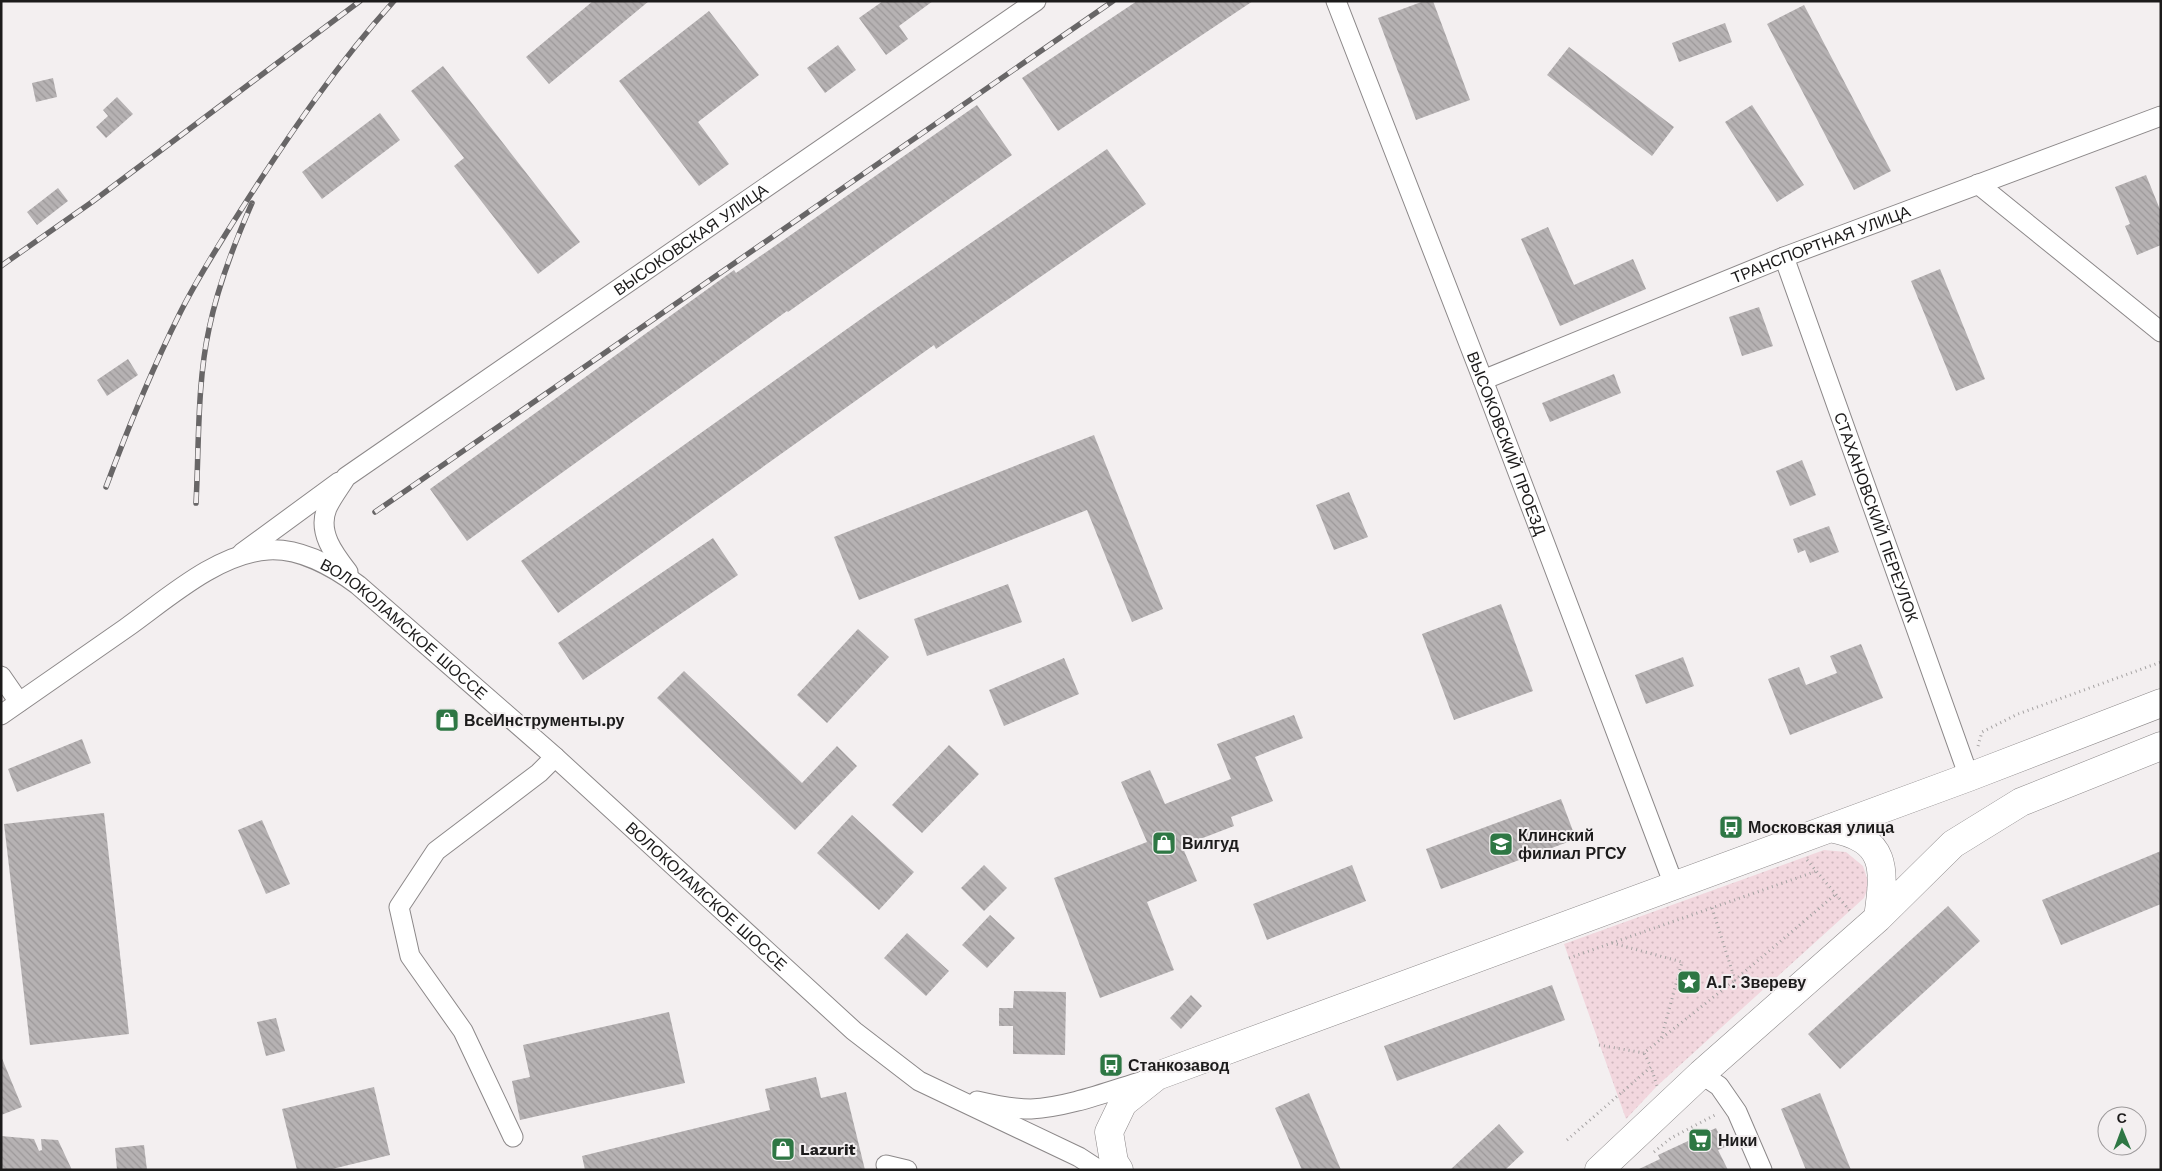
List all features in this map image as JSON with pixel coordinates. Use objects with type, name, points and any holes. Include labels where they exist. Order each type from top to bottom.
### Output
[{"type":"highway","points":[[1118,1170],[1114,1162],[1109,1132],[1123,1103],[1157,1076],[1969,777],[2161,703]]},
{"type":"highway","points":[[1599,1170],[1701,1074],[1878,918],[1953,844],[2021,802],[2161,746]]},
{"type":"highway","points":[[1830,828],[1855,835],[1875,851],[1882,864],[1883,887],[1878,918]]},
{"type":"street","name":"ВЫСОКОВСКАЯ УЛИЦА","points":[[240,554],[346,477],[1036,1]]},
{"type":"street","name":"ВЫСОКОВСКИЙ ПРОЕЗД","points":[[1336,1],[1483,380],[1674,885]]},
{"type":"street","name":"ТРАНСПОРТНАЯ УЛИЦА","points":[[1483,380],[1784,257],[2161,116]]},
{"type":"street","points":[[1978,184],[2161,332]]},
{"type":"street","name":"СТАХАНОВСКИЙ ПЕРЕУЛОК","points":[[1784,257],[1969,777]]},
{"type":"street","name":"ВЫСОКОВСКАЯ УЛИЦА","points":[[346,477],[326,509],[324,528],[331,551],[358,585]]},
{"type":"street","name":"ВОЛОКОЛАМСКОЕ ШОССЕ","points":[[1,715],[203,574],[240,554],[270,550],[294,553],[335,568],[358,585],[555,756],[854,1031],[919,1081],[1079,1157],[1099,1170]]},
{"type":"street","points":[[1,676],[19,702]]},
{"type":"street","points":[[513,1137],[463,1031],[410,956],[398,906],[436,851],[539,773],[555,756]]},
{"type":"street","points":[[1701,1074],[1719,1086],[1737,1112],[1762,1170]]},
{"type":"street","name":"ВОЛОКОЛАМСКОЕ ШОССЕ","points":[[919,1081],[974,1100],[1029,1109],[1052,1106],[1157,1076]]},
{"type":"street","points":[[886,1164],[907,1170]]},
{"type":"path","points":[[1978,748],[1982,732],[2018,714],[2161,662]]},
{"type":"path","points":[[1804,856],[1850,911]]},
{"type":"path","points":[[1569,958],[1816,871]]},
{"type":"path","points":[[1600,1045],[1644,1053],[1735,980],[1836,894]]},
{"type":"path","points":[[1712,908],[1735,980]]},
{"type":"path","points":[[1612,943],[1682,962],[1661,1039]]},
{"type":"path","points":[[1644,1053],[1657,1086]]},
{"type":"path","points":[[1567,1140],[1651,1067]]},
{"type":"path","points":[[1648,1157],[1671,1138],[1715,1115]]},
{"type":"shaded area","points":[[1824,850],[1846,852],[1863,866],[1869,884],[1864,898],[1657,1086],[1626,1119],[1564,944]]},
{"type":"building","points":[[593,1],[649,1],[549,84],[526,57]]},
{"type":"building","points":[[883,1],[933,1],[899,26],[908,39],[886,55],[859,18]]},
{"type":"building","points":[[1137,1],[1253,1],[1058,131],[1022,78]]},
{"type":"building","points":[[1424,1],[1433,1],[1470,100],[1416,120],[1378,18]]},
{"type":"building","points":[[1804,5],[1891,171],[1854,190],[1767,24]]},
{"type":"building","points":[[709,11],[759,75],[698,122],[729,164],[699,186],[619,81]]},
{"type":"building","points":[[1725,23],[1732,42],[1679,62],[1672,43]]},
{"type":"building","points":[[838,45],[856,70],[825,93],[807,68]]},
{"type":"building","points":[[1569,47],[1674,127],[1652,156],[1547,75]]},
{"type":"building","points":[[443,66],[580,242],[538,274],[454,166],[464,158],[411,91]]},
{"type":"building","points":[[53,78],[57,97],[36,102],[32,83]]},
{"type":"building","points":[[117,97],[133,114],[106,138],[96,127],[108,116],[103,110]]},
{"type":"building","points":[[977,105],[1012,155],[787,311],[467,541],[430,489],[734,270],[736,273]]},
{"type":"building","points":[[1752,105],[1804,185],[1777,202],[1725,122]]},
{"type":"building","points":[[380,113],[400,140],[322,199],[302,172]]},
{"type":"building","points":[[1107,149],[1146,204],[936,349],[934,345],[558,613],[521,561],[875,309]]},
{"type":"building","points":[[2146,175],[2161,212],[2161,245],[2137,255],[2125,226],[2130,224],[2115,187]]},
{"type":"building","points":[[58,188],[68,201],[37,225],[27,212]]},
{"type":"building","points":[[1548,227],[1574,285],[1633,259],[1646,289],[1560,326],[1521,239]]},
{"type":"building","points":[[1940,269],[1985,379],[1956,391],[1911,281]]},
{"type":"building","points":[[1759,307],[1773,346],[1742,356],[1729,317]]},
{"type":"building","points":[[128,359],[138,375],[107,396],[97,380]]},
{"type":"building","points":[[1614,374],[1621,393],[1550,422],[1542,403]]},
{"type":"building","points":[[1094,435],[1163,609],[1132,622],[1087,510],[859,600],[834,537]]},
{"type":"building","points":[[1802,460],[1816,495],[1790,506],[1776,471]]},
{"type":"building","points":[[1349,492],[1368,537],[1334,550],[1316,505]]},
{"type":"building","points":[[1829,526],[1839,552],[1810,563],[1805,550],[1798,553],[1793,539]]},
{"type":"building","points":[[713,538],[738,575],[583,680],[558,643]]},
{"type":"building","points":[[1008,584],[1022,622],[927,656],[914,619]]},
{"type":"building","points":[[1501,604],[1533,691],[1454,720],[1422,634]]},
{"type":"building","points":[[858,629],[889,657],[827,723],[797,695]]},
{"type":"building","points":[[1861,644],[1883,698],[1790,735],[1768,679],[1799,667],[1806,685],[1837,673],[1830,656]]},
{"type":"building","points":[[1683,657],[1694,686],[1646,704],[1635,675]]},
{"type":"building","points":[[1064,658],[1079,694],[1004,726],[989,690]]},
{"type":"building","points":[[684,671],[802,783],[837,746],[857,766],[795,830],[657,698]]},
{"type":"building","points":[[1294,715],[1303,738],[1255,757],[1273,801],[1231,817],[1234,826],[1182,846],[1197,881],[1147,902],[1174,970],[1100,998],[1054,878],[1147,842],[1121,782],[1150,770],[1165,804],[1231,779],[1217,744]]},
{"type":"building","points":[[82,739],[91,763],[17,792],[8,769]]},
{"type":"building","points":[[949,745],[979,774],[922,833],[892,805]]},
{"type":"building","name":"Клинский филиал РГСУ","points":[[1561,799],[1576,839],[1441,889],[1426,849]]},
{"type":"building","points":[[104,813],[129,1034],[30,1045],[4,824]]},
{"type":"building","points":[[852,815],[914,872],[879,910],[817,853]]},
{"type":"building","points":[[262,820],[290,884],[266,894],[238,830]]},
{"type":"building","points":[[2161,851],[2161,904],[2061,945],[2042,900]]},
{"type":"building","points":[[984,865],[1007,888],[984,911],[961,888]]},
{"type":"building","points":[[1352,865],[1366,901],[1267,940],[1253,904]]},
{"type":"building","points":[[1948,906],[1980,941],[1840,1069],[1808,1034]]},
{"type":"building","points":[[990,915],[1015,938],[987,968],[962,945]]},
{"type":"building","points":[[907,933],[949,971],[926,996],[884,958]]},
{"type":"building","points":[[1552,985],[1565,1020],[1397,1081],[1384,1046]]},
{"type":"building","points":[[1014,991],[1066,992],[1065,1055],[1013,1054],[1013,1026],[999,1026],[999,1008],[1013,1008]]},
{"type":"building","points":[[1191,995],[1202,1006],[1181,1029],[1170,1018]]},
{"type":"building","points":[[669,1012],[685,1083],[520,1120],[512,1081],[530,1077],[523,1045]]},
{"type":"building","points":[[276,1018],[285,1051],[266,1056],[257,1022]]},
{"type":"building","points":[[1,1056],[22,1107],[1,1115]]},
{"type":"building","points":[[816,1077],[821,1098],[846,1092],[865,1170],[585,1170],[582,1156],[770,1110],[765,1089]]},
{"type":"building","points":[[374,1087],[390,1155],[328,1170],[297,1170],[282,1109]]},
{"type":"building","points":[[1309,1093],[1341,1170],[1302,1170],[1275,1108]]},
{"type":"building","points":[[1820,1093],[1851,1170],[1806,1170],[1781,1109]]},
{"type":"building","points":[[1499,1124],[1524,1152],[1505,1170],[1450,1170]]},
{"type":"building","points":[[1716,1128],[1725,1147],[1718,1150],[1728,1170],[1637,1170],[1660,1159],[1658,1155]]},
{"type":"building","points":[[1,1136],[34,1139],[39,1151],[42,1150],[41,1139],[58,1140],[72,1170],[1,1170]]},
{"type":"building","points":[[144,1145],[147,1170],[117,1170],[115,1148]]},
{"type":"railway","points":[[1,266],[92,202],[360,1]]},
{"type":"railway","points":[[106,487],[160,356],[180,313],[203,271],[280,150],[334,73],[394,1]]},
{"type":"railway","points":[[375,512],[1113,1]]},
{"type":"railway","points":[[196,503],[200,393],[205,350],[222,281],[252,203]]},
{"type":"place","name":"ВсеИнструменты.ру","points":[[447,720]]},
{"type":"place","name":"Московская улица","points":[[1731,827]]},
{"type":"place","name":"Вилгуд","points":[[1164,843]]},
{"type":"place","name":"Клинский филиал РГСУ","points":[[1501,844]]},
{"type":"place","name":"А.Г. Звереву","points":[[1689,982]]},
{"type":"place","name":"Станкозавод","points":[[1111,1065]]},
{"type":"place","name":"Ники","points":[[1700,1140]]},
{"type":"place","name":"Lazurit","points":[[783,1149]]}]
